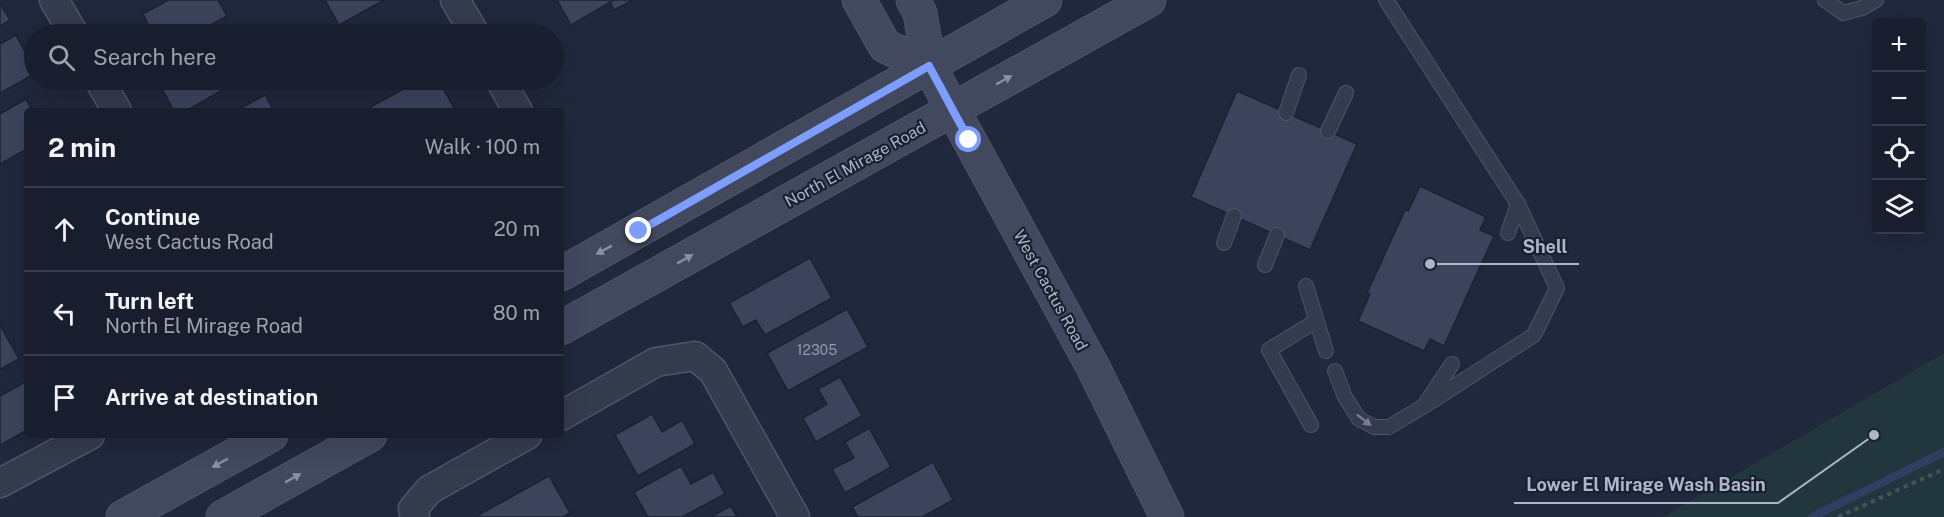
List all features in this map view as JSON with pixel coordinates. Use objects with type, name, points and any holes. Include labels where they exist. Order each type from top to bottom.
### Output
[{"type":"main road","points":[[859,0],[885,46],[929,66]]},
{"type":"main road","name":"West Cactus Road","points":[[913,0],[920,13],[929,66],[1093,367],[1167,517]]},
{"type":"main road","points":[[564,272],[1045,0]]},
{"type":"main road","name":"North El Mirage Road","points":[[564,326],[1149,0]]},
{"type":"main road","points":[[123,517],[266,438]]},
{"type":"main road","points":[[223,517],[365,438]]},
{"type":"street","points":[[54,0],[68,24]]},
{"type":"street","points":[[455,0],[469,24]]},
{"type":"street","points":[[105,90],[115,108]]},
{"type":"street","points":[[506,90],[516,108]]},
{"type":"street","points":[[564,414],[656,362],[695,356],[713,371],[795,517]]},
{"type":"street","points":[[0,483],[84,438]]},
{"type":"street","points":[[414,513],[429,490],[522,438]]},
{"type":"lane","points":[[1335,371],[1345,397],[1359,419],[1374,427],[1389,428],[1534,335],[1557,288],[1518,204],[1386,0]]},
{"type":"lane","points":[[1825,0],[1843,13],[1862,8],[1876,0]]},
{"type":"lane","points":[[1286,113],[1299,75]]},
{"type":"lane","points":[[1328,131],[1346,93]]},
{"type":"lane","points":[[1508,233],[1518,204]]},
{"type":"lane","points":[[1224,243],[1234,216]]},
{"type":"lane","points":[[1265,265],[1277,235]]},
{"type":"lane","points":[[1306,286],[1326,351]]},
{"type":"lane","points":[[1311,424],[1269,350],[1316,321]]},
{"type":"lane","points":[[1424,406],[1452,364]]},
{"type":"path","points":[[1838,517],[1944,469]]},
{"type":"shaded area","points":[[1944,353],[1944,517],[1663,517]]},
{"type":"building","points":[[168,0],[218,0],[227,16],[212,24],[148,24],[143,14]]},
{"type":"building","points":[[325,0],[384,0],[341,24],[338,24]]},
{"type":"building","points":[[557,0],[614,0],[571,25]]},
{"type":"building","points":[[633,0],[614,10],[610,2]]},
{"type":"building","points":[[0,3],[10,20],[0,26]]},
{"type":"building","points":[[16,35],[24,50],[24,80],[0,93],[0,44]]},
{"type":"building","points":[[162,90],[223,90],[191,108],[172,108]]},
{"type":"building","points":[[402,90],[444,90],[454,108],[369,108]]},
{"type":"building","points":[[1237,91],[1357,144],[1310,250],[1191,197]]},
{"type":"building","points":[[265,95],[272,108],[241,108]]},
{"type":"building","points":[[26,99],[30,108],[24,108],[24,151],[0,164],[0,114]]},
{"type":"building","points":[[1420,186],[1486,217],[1480,230],[1494,236],[1444,346],[1430,339],[1424,351],[1358,321],[1370,294],[1367,293],[1405,210],[1408,211]]},
{"type":"building","points":[[810,258],[832,298],[765,335],[756,320],[743,327],[729,303]]},
{"type":"building","points":[[847,309],[868,347],[788,391],[767,353]]},
{"type":"building","points":[[0,325],[19,359],[0,369]]},
{"type":"building","points":[[840,377],[862,416],[816,442],[803,418],[827,404],[818,389]]},
{"type":"building","points":[[24,383],[24,432],[0,445],[0,396]]},
{"type":"building","points":[[652,414],[662,432],[682,420],[695,444],[638,476],[615,435]]},
{"type":"building","points":[[869,428],[891,467],[845,493],[832,469],[854,458],[845,442]]},
{"type":"building","points":[[933,462],[953,500],[922,517],[858,517],[852,507]]},
{"type":"building","points":[[681,466],[691,484],[713,472],[725,494],[682,517],[648,517],[634,492]]},
{"type":"building","points":[[549,476],[570,513],[563,517],[475,517]]},
{"type":"building","points":[[731,506],[737,517],[711,517]]},
{"type":"waterway","points":[[1812,517],[1944,452]]},
{"type":"place","name":"Shell","points":[[1430,264]]},
{"type":"place","name":"Lower El Mirage Wash Basin","points":[[1874,435]]},
{"type":"route","points":[[639,231],[929,66],[969,140]]}]
